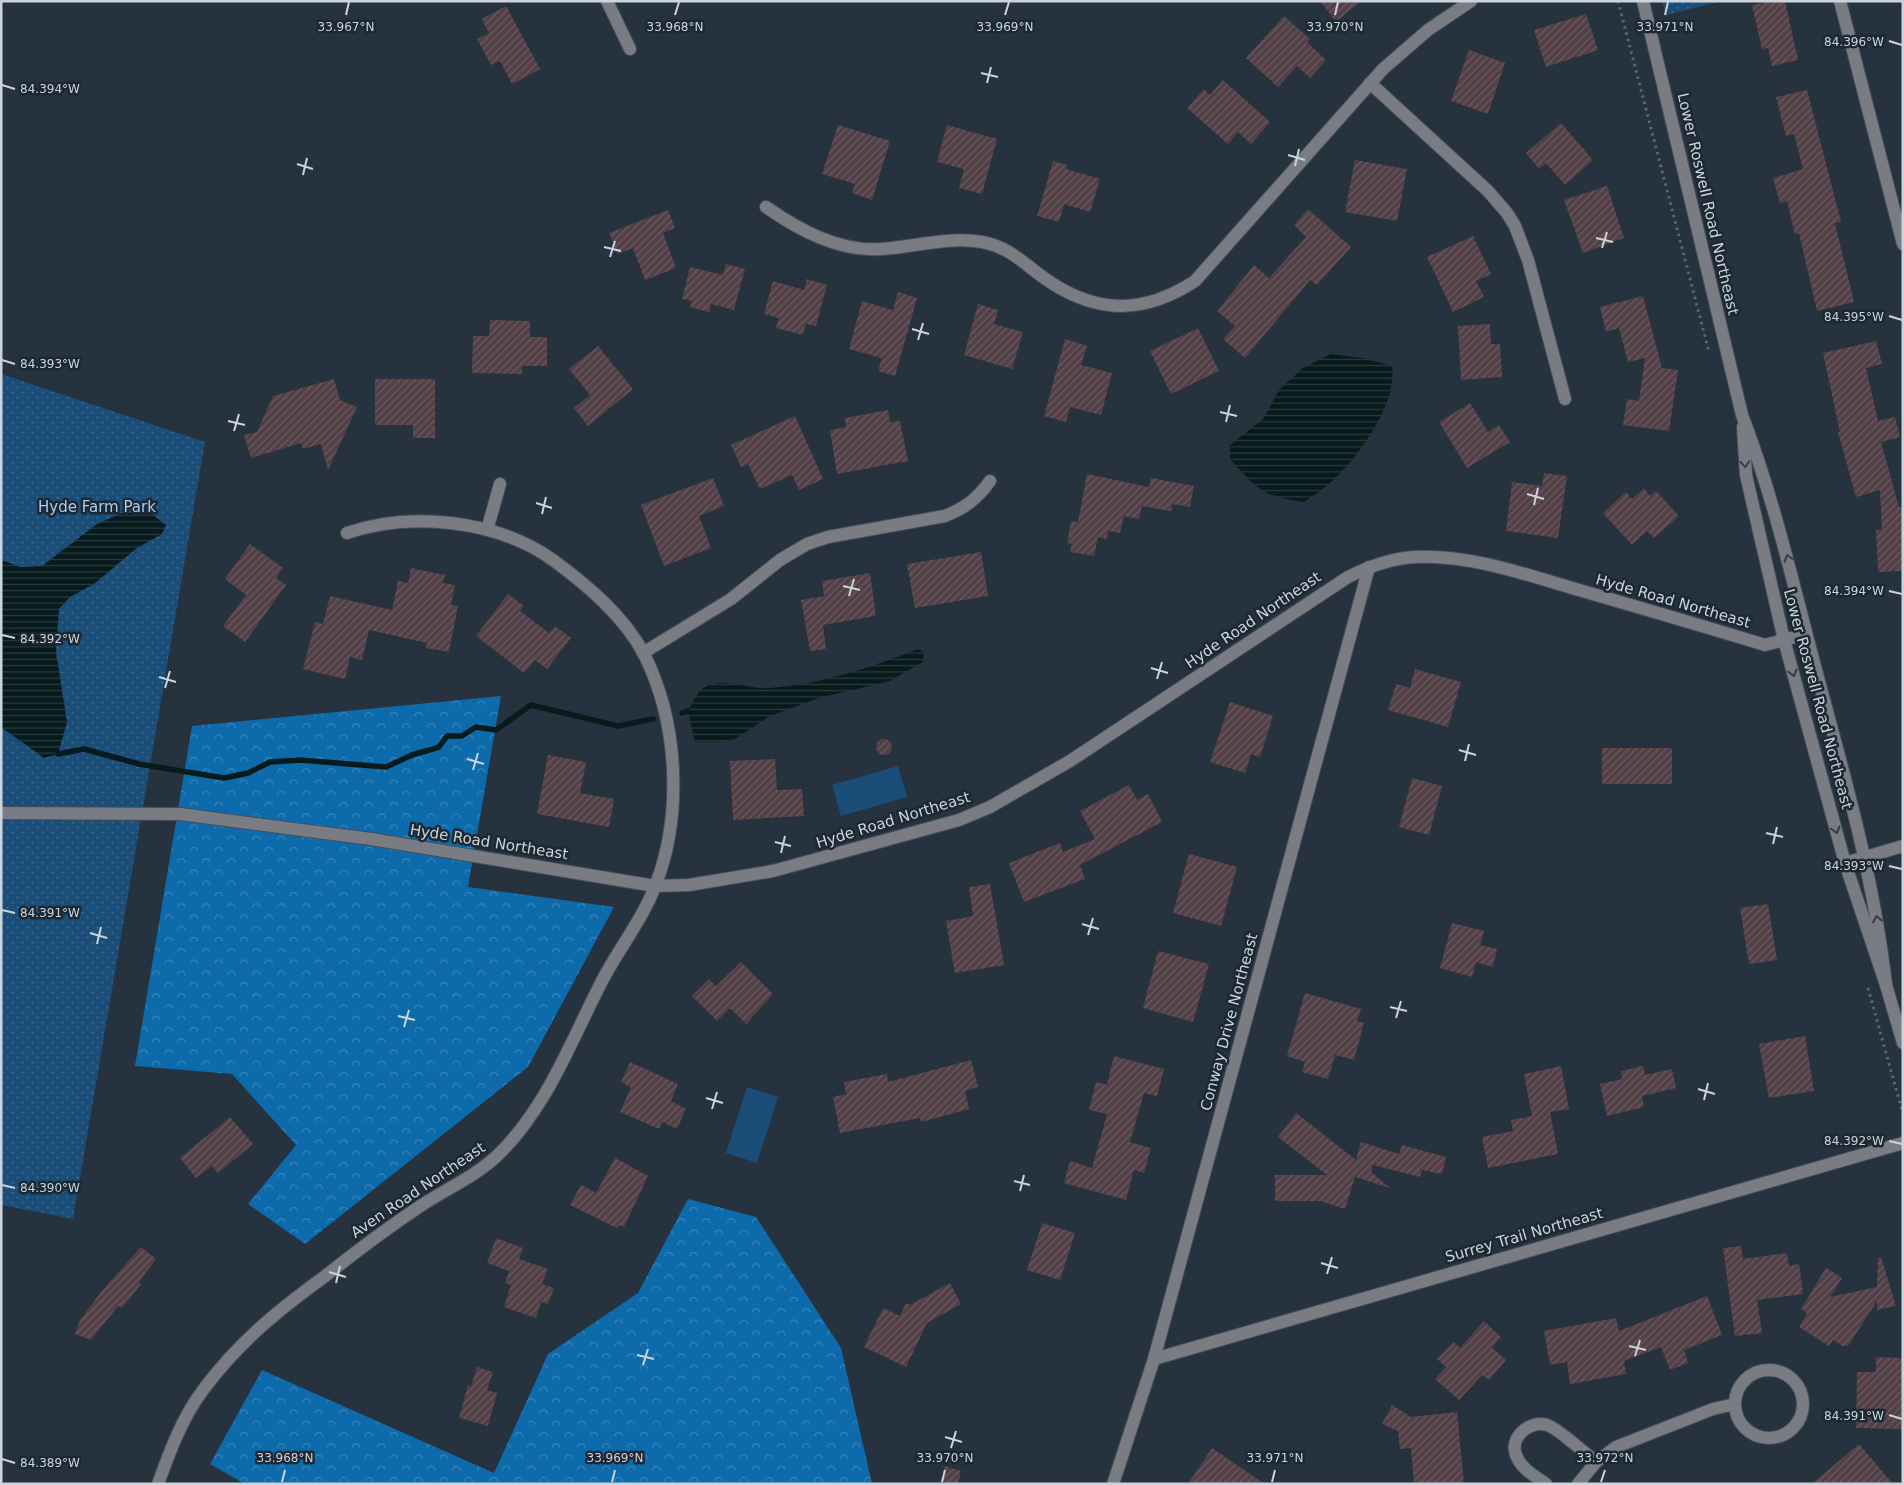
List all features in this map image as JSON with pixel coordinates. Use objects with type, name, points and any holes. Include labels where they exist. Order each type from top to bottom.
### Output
[{"type":"street","points":[[607,1],[630,49]]},
{"type":"street","points":[[766,207],[790,224],[849,248],[882,249],[951,240],[985,242],[1003,248],[1017,256],[1050,282],[1078,297],[1096,303],[1128,307],[1163,299],[1195,281],[1370,83],[1398,55],[1421,35],[1471,1]]},
{"type":"street","name":"Lower Roswell Road Northeast","points":[[1643,1],[1742,415],[1763,470],[1792,573],[1806,634],[1865,857],[1882,942],[1886,985]]},
{"type":"street","points":[[1840,1],[1903,244]]},
{"type":"street","points":[[1370,83],[1488,190],[1506,213],[1518,234],[1528,260],[1565,399]]},
{"type":"street","name":"Lower Roswell Road Northeast","points":[[1742,415],[1746,475],[1784,640],[1845,863],[1886,985],[1903,1043]]},
{"type":"street","points":[[643,653],[730,599],[780,560],[807,544],[828,537],[945,516],[961,509],[978,498],[990,481]]},
{"type":"street","points":[[487,530],[500,484]]},
{"type":"street","name":"Aven Road Northeast","points":[[158,1484],[179,1429],[197,1399],[246,1339],[275,1313],[377,1235],[498,1156],[521,1129],[558,1072],[602,981],[639,920],[655,886],[667,839],[674,769],[667,720],[643,653],[605,604],[577,578],[547,556],[520,541],[487,530],[421,520],[389,521],[347,533]]},
{"type":"street","name":"Hyde Road Northeast","points":[[1,813],[180,814],[372,839],[655,886],[689,885],[773,871],[950,823],[990,807],[1070,761],[1348,577],[1369,567],[1416,557],[1448,558],[1499,567],[1765,645],[1806,634]]},
{"type":"street","name":"Conway Drive Northeast","points":[[1113,1484],[1154,1359],[1369,567]]},
{"type":"street","points":[[1845,863],[1903,846]]},
{"type":"street","name":"Surrey Trail Northeast","points":[[1154,1359],[1903,1143]]},
{"type":"street","points":[[1770,1370],[1783,1373],[1794,1380],[1801,1392],[1803,1405],[1801,1418],[1793,1429],[1782,1436],[1769,1438],[1756,1436],[1745,1428],[1738,1417],[1735,1404],[1738,1391],[1746,1380],[1757,1372],[1770,1370]]},
{"type":"street","points":[[1578,1484],[1596,1462],[1616,1447],[1714,1409],[1735,1404]]},
{"type":"street","points":[[1546,1484],[1522,1467],[1515,1454],[1515,1444],[1521,1432],[1534,1424],[1549,1425],[1596,1462]]},
{"type":"green space","points":[[1662,1],[1722,1],[1666,15]]},
{"type":"green space","name":"Hyde Farm Park","points":[[1,374],[205,442],[73,1219],[1,1205]]},
{"type":"green space","points":[[501,696],[468,887],[614,907],[528,1067],[305,1244],[248,1204],[296,1145],[232,1074],[135,1066],[192,726]]},
{"type":"green space","points":[[898,766],[907,797],[841,816],[832,785]]},
{"type":"green space","points":[[747,1087],[778,1097],[757,1163],[726,1153]]},
{"type":"green space","points":[[688,1199],[756,1217],[841,1348],[872,1484],[245,1484],[210,1464],[262,1370],[494,1473],[548,1354],[638,1293]]},
{"type":"shaded area","points":[[1331,354],[1362,358],[1392,366],[1389,397],[1373,430],[1363,445],[1341,473],[1330,483],[1304,502],[1270,494],[1247,478],[1230,459],[1230,445],[1263,419],[1279,390],[1303,368]]},
{"type":"shaded area","points":[[122,513],[151,513],[166,525],[162,534],[137,548],[94,584],[70,597],[59,609],[56,652],[67,722],[58,754],[44,758],[1,727],[1,560],[21,567],[42,566],[97,524]]},
{"type":"shaded area","points":[[918,649],[924,653],[923,662],[890,681],[819,698],[770,716],[732,741],[695,742],[688,711],[699,693],[709,685],[732,683],[770,688],[808,683],[863,669]]},
{"type":"building","points":[[1320,1],[1361,1],[1336,22]]},
{"type":"building","points":[[1771,1],[1785,1],[1798,60],[1772,66],[1768,48],[1762,49],[1752,5]]},
{"type":"building","points":[[506,6],[540,69],[512,84],[500,61],[491,65],[477,39],[489,33],[482,19]]},
{"type":"building","points":[[1586,14],[1598,50],[1546,67],[1534,30]]},
{"type":"building","points":[[1284,16],[1310,39],[1307,42],[1326,60],[1310,78],[1297,66],[1278,87],[1246,58]]},
{"type":"building","points":[[1469,50],[1505,63],[1488,114],[1451,101]]},
{"type":"building","points":[[1223,80],[1270,122],[1251,144],[1238,132],[1228,144],[1187,108],[1204,89],[1210,95]]},
{"type":"building","points":[[1807,90],[1841,222],[1835,223],[1854,302],[1817,311],[1799,233],[1795,234],[1787,201],[1780,203],[1773,178],[1803,169],[1794,134],[1786,136],[1776,97]]},
{"type":"building","points":[[1561,123],[1593,160],[1565,185],[1546,163],[1539,169],[1526,153]]},
{"type":"building","points":[[838,125],[890,141],[872,200],[852,193],[855,184],[822,174]]},
{"type":"building","points":[[947,125],[997,139],[982,194],[959,188],[964,169],[937,162]]},
{"type":"building","points":[[1355,160],[1407,169],[1397,221],[1345,212]]},
{"type":"building","points":[[1053,161],[1067,165],[1066,169],[1100,179],[1090,212],[1064,204],[1059,222],[1037,216]]},
{"type":"building","points":[[1607,186],[1624,238],[1583,253],[1564,200]]},
{"type":"building","points":[[1308,209],[1351,247],[1317,285],[1310,280],[1245,358],[1223,339],[1235,326],[1217,311],[1254,265],[1269,278],[1306,237],[1294,225]]},
{"type":"building","points":[[668,210],[675,228],[663,233],[676,268],[645,280],[633,248],[618,254],[609,233]]},
{"type":"building","points":[[1473,236],[1491,274],[1476,281],[1484,297],[1453,312],[1427,257]]},
{"type":"building","points":[[726,264],[745,269],[734,310],[711,304],[709,312],[690,307],[692,301],[682,299],[690,267],[723,275]]},
{"type":"building","points":[[807,279],[827,285],[816,326],[806,324],[803,335],[776,328],[779,318],[764,314],[773,281],[804,290]]},
{"type":"building","points":[[898,292],[917,298],[895,376],[878,371],[882,358],[849,349],[862,301],[893,310]]},
{"type":"building","points":[[1643,296],[1662,368],[1678,370],[1669,431],[1623,425],[1627,399],[1639,401],[1645,358],[1628,362],[1619,328],[1606,332],[1600,307]]},
{"type":"building","points":[[978,304],[998,310],[994,324],[1023,332],[1012,369],[964,355]]},
{"type":"building","points":[[490,320],[530,321],[530,337],[547,337],[547,366],[522,366],[522,374],[472,373],[473,336],[489,336]]},
{"type":"building","points":[[1490,324],[1491,344],[1500,344],[1502,377],[1461,380],[1458,326]]},
{"type":"building","points":[[1198,328],[1219,371],[1171,394],[1150,351]]},
{"type":"building","points":[[1065,339],[1087,346],[1081,365],[1112,373],[1101,415],[1070,407],[1066,422],[1044,416]]},
{"type":"building","points":[[1876,341],[1882,364],[1866,368],[1878,421],[1895,417],[1900,437],[1881,442],[1899,507],[1903,507],[1903,571],[1878,572],[1876,530],[1882,530],[1880,490],[1856,497],[1838,432],[1840,432],[1823,353]]},
{"type":"building","points":[[598,346],[633,389],[588,426],[574,408],[590,395],[569,369]]},
{"type":"building","points":[[334,379],[340,400],[357,407],[328,470],[321,444],[303,449],[301,443],[251,458],[244,435],[257,432],[273,396]]},
{"type":"building","points":[[375,379],[435,379],[435,438],[413,438],[413,425],[375,425]]},
{"type":"building","points":[[1470,403],[1488,432],[1499,425],[1510,442],[1467,468],[1439,422]]},
{"type":"building","points":[[888,410],[890,422],[900,421],[908,461],[837,474],[830,430],[846,427],[845,418]]},
{"type":"building","points":[[795,416],[823,479],[799,490],[792,475],[760,489],[748,464],[741,467],[731,445]]},
{"type":"building","points":[[1544,473],[1567,476],[1558,538],[1506,531],[1512,482],[1542,486]]},
{"type":"building","points":[[1087,474],[1149,487],[1151,478],[1194,486],[1190,507],[1172,504],[1171,511],[1142,506],[1139,519],[1124,516],[1120,533],[1108,531],[1107,539],[1098,537],[1094,556],[1070,552],[1072,544],[1067,543],[1071,521],[1078,522]]},
{"type":"building","points":[[713,478],[724,506],[699,516],[711,548],[664,566],[641,505]]},
{"type":"building","points":[[1644,488],[1650,496],[1656,491],[1679,516],[1654,538],[1647,531],[1632,545],[1603,513],[1626,492],[1632,499]]},
{"type":"building","points":[[250,544],[283,568],[276,578],[286,585],[245,642],[223,626],[246,595],[225,579]]},
{"type":"building","points":[[981,552],[988,596],[915,608],[907,564]]},
{"type":"building","points":[[411,568],[445,575],[443,583],[455,585],[451,605],[458,606],[449,652],[426,648],[427,643],[369,630],[362,660],[350,657],[345,679],[303,669],[315,622],[323,624],[330,596],[392,610],[398,581],[408,583]]},
{"type":"building","points":[[870,573],[876,616],[823,625],[826,649],[810,651],[801,600],[824,596],[822,581]]},
{"type":"building","points":[[508,594],[524,606],[520,611],[549,633],[555,626],[571,638],[547,669],[535,660],[524,673],[476,636]]},
{"type":"building","points":[[1415,669],[1461,682],[1448,727],[1388,710],[1396,684],[1410,688]]},
{"type":"building","points":[[1230,702],[1273,716],[1260,757],[1251,754],[1245,773],[1210,762]]},
{"type":"building","points":[[884,739],[890,741],[892,747],[890,753],[884,755],[878,753],[876,747],[878,741]]},
{"type":"building","points":[[1602,748],[1672,748],[1672,784],[1602,784]]},
{"type":"building","points":[[548,755],[586,762],[580,793],[614,799],[609,827],[537,814]]},
{"type":"building","points":[[775,759],[777,790],[802,789],[804,816],[733,820],[730,761]]},
{"type":"building","points":[[1412,778],[1442,786],[1429,835],[1399,827]]},
{"type":"building","points":[[1129,785],[1137,800],[1148,794],[1162,822],[1080,865],[1085,879],[1024,902],[1009,863],[1060,843],[1063,852],[1095,839],[1080,811]]},
{"type":"building","points":[[1189,854],[1237,867],[1221,926],[1173,913]]},
{"type":"building","points":[[990,884],[1004,965],[955,973],[946,921],[973,916],[969,887]]},
{"type":"building","points":[[1768,904],[1777,960],[1749,964],[1740,908]]},
{"type":"building","points":[[1452,923],[1484,931],[1480,945],[1497,949],[1493,967],[1476,962],[1472,977],[1440,968]]},
{"type":"building","points":[[1158,951],[1209,964],[1193,1022],[1143,1008]]},
{"type":"building","points":[[741,962],[773,994],[746,1024],[730,1008],[717,1021],[692,996],[709,979],[716,986]]},
{"type":"building","points":[[1305,993],[1361,1009],[1357,1021],[1364,1023],[1354,1060],[1335,1055],[1328,1079],[1302,1072],[1305,1062],[1287,1056]]},
{"type":"building","points":[[1805,1036],[1814,1091],[1769,1098],[1759,1044]]},
{"type":"building","points":[[1114,1056],[1164,1069],[1157,1096],[1144,1093],[1130,1142],[1151,1148],[1144,1173],[1134,1170],[1126,1200],[1064,1183],[1070,1161],[1092,1168],[1107,1114],[1089,1110],[1096,1082],[1107,1085]]},
{"type":"building","points":[[971,1060],[978,1087],[965,1091],[969,1109],[921,1122],[920,1118],[840,1133],[833,1097],[846,1094],[844,1082],[887,1074],[888,1082]]},
{"type":"building","points":[[630,1062],[678,1084],[671,1101],[686,1109],[677,1129],[662,1122],[659,1129],[620,1112],[631,1087],[621,1082]]},
{"type":"building","points":[[1561,1066],[1569,1109],[1550,1112],[1558,1154],[1488,1168],[1482,1137],[1513,1131],[1511,1120],[1532,1116],[1524,1074]]},
{"type":"building","points":[[1643,1066],[1645,1075],[1672,1069],[1676,1088],[1642,1096],[1644,1107],[1607,1116],[1600,1084],[1622,1079],[1621,1071]]},
{"type":"building","points":[[1296,1113],[1356,1160],[1361,1142],[1399,1154],[1402,1145],[1446,1157],[1442,1174],[1422,1170],[1420,1177],[1373,1165],[1371,1172],[1390,1188],[1355,1177],[1345,1209],[1320,1201],[1275,1201],[1275,1175],[1327,1175],[1278,1137]]},
{"type":"building","points":[[230,1117],[253,1144],[218,1173],[212,1166],[196,1178],[180,1158]]},
{"type":"building","points":[[615,1158],[648,1176],[624,1227],[619,1225],[617,1228],[570,1205],[581,1185],[596,1193]]},
{"type":"building","points":[[1042,1223],[1075,1233],[1060,1280],[1027,1270]]},
{"type":"building","points":[[496,1238],[523,1248],[519,1259],[548,1269],[542,1284],[554,1288],[548,1304],[541,1302],[536,1318],[504,1307],[511,1285],[505,1283],[509,1271],[487,1263]]},
{"type":"building","points":[[1741,1246],[1743,1259],[1787,1253],[1789,1266],[1799,1264],[1803,1294],[1757,1300],[1762,1333],[1735,1336],[1723,1248]]},
{"type":"building","points":[[141,1247],[156,1259],[139,1282],[141,1284],[122,1308],[118,1306],[91,1340],[75,1334],[80,1320],[101,1292]]},
{"type":"building","points":[[1881,1257],[1896,1306],[1877,1310],[1877,1301],[1848,1346],[1843,1346],[1833,1340],[1829,1346],[1799,1327],[1807,1313],[1801,1309],[1826,1268],[1842,1278],[1830,1297],[1877,1287],[1878,1258]]},
{"type":"building","points":[[950,1283],[961,1304],[927,1323],[906,1367],[864,1347],[883,1308],[900,1316],[906,1303],[910,1305]]},
{"type":"building","points":[[1707,1296],[1722,1335],[1684,1350],[1688,1363],[1670,1370],[1661,1347],[1624,1361],[1626,1374],[1570,1384],[1567,1362],[1550,1365],[1544,1331],[1616,1318],[1619,1331]]},
{"type":"building","points":[[1484,1321],[1501,1337],[1492,1348],[1506,1360],[1489,1380],[1482,1375],[1459,1400],[1435,1379],[1446,1367],[1437,1359],[1454,1342],[1460,1348]]},
{"type":"building","points":[[1876,1357],[1903,1358],[1902,1429],[1856,1428],[1857,1372],[1876,1372]]},
{"type":"building","points":[[477,1367],[493,1372],[487,1390],[497,1393],[488,1426],[459,1418],[468,1385],[471,1386]]},
{"type":"building","points":[[1392,1405],[1411,1417],[1457,1412],[1464,1483],[1414,1484],[1411,1448],[1400,1449],[1398,1431],[1382,1424]]},
{"type":"building","points":[[1859,1444],[1893,1484],[1812,1484]]},
{"type":"building","points":[[1212,1448],[1265,1484],[1188,1484]]},
{"type":"building","points":[[945,1466],[961,1471],[958,1484],[940,1484]]},
{"type":"waterway","points":[[58,754],[84,749],[139,764],[224,778],[248,773],[270,762],[300,760],[386,767],[412,755],[439,747],[447,736],[462,736],[476,727],[496,730],[531,705],[618,726],[653,719]]},
{"type":"waterway","points":[[682,713],[688,711]]}]
